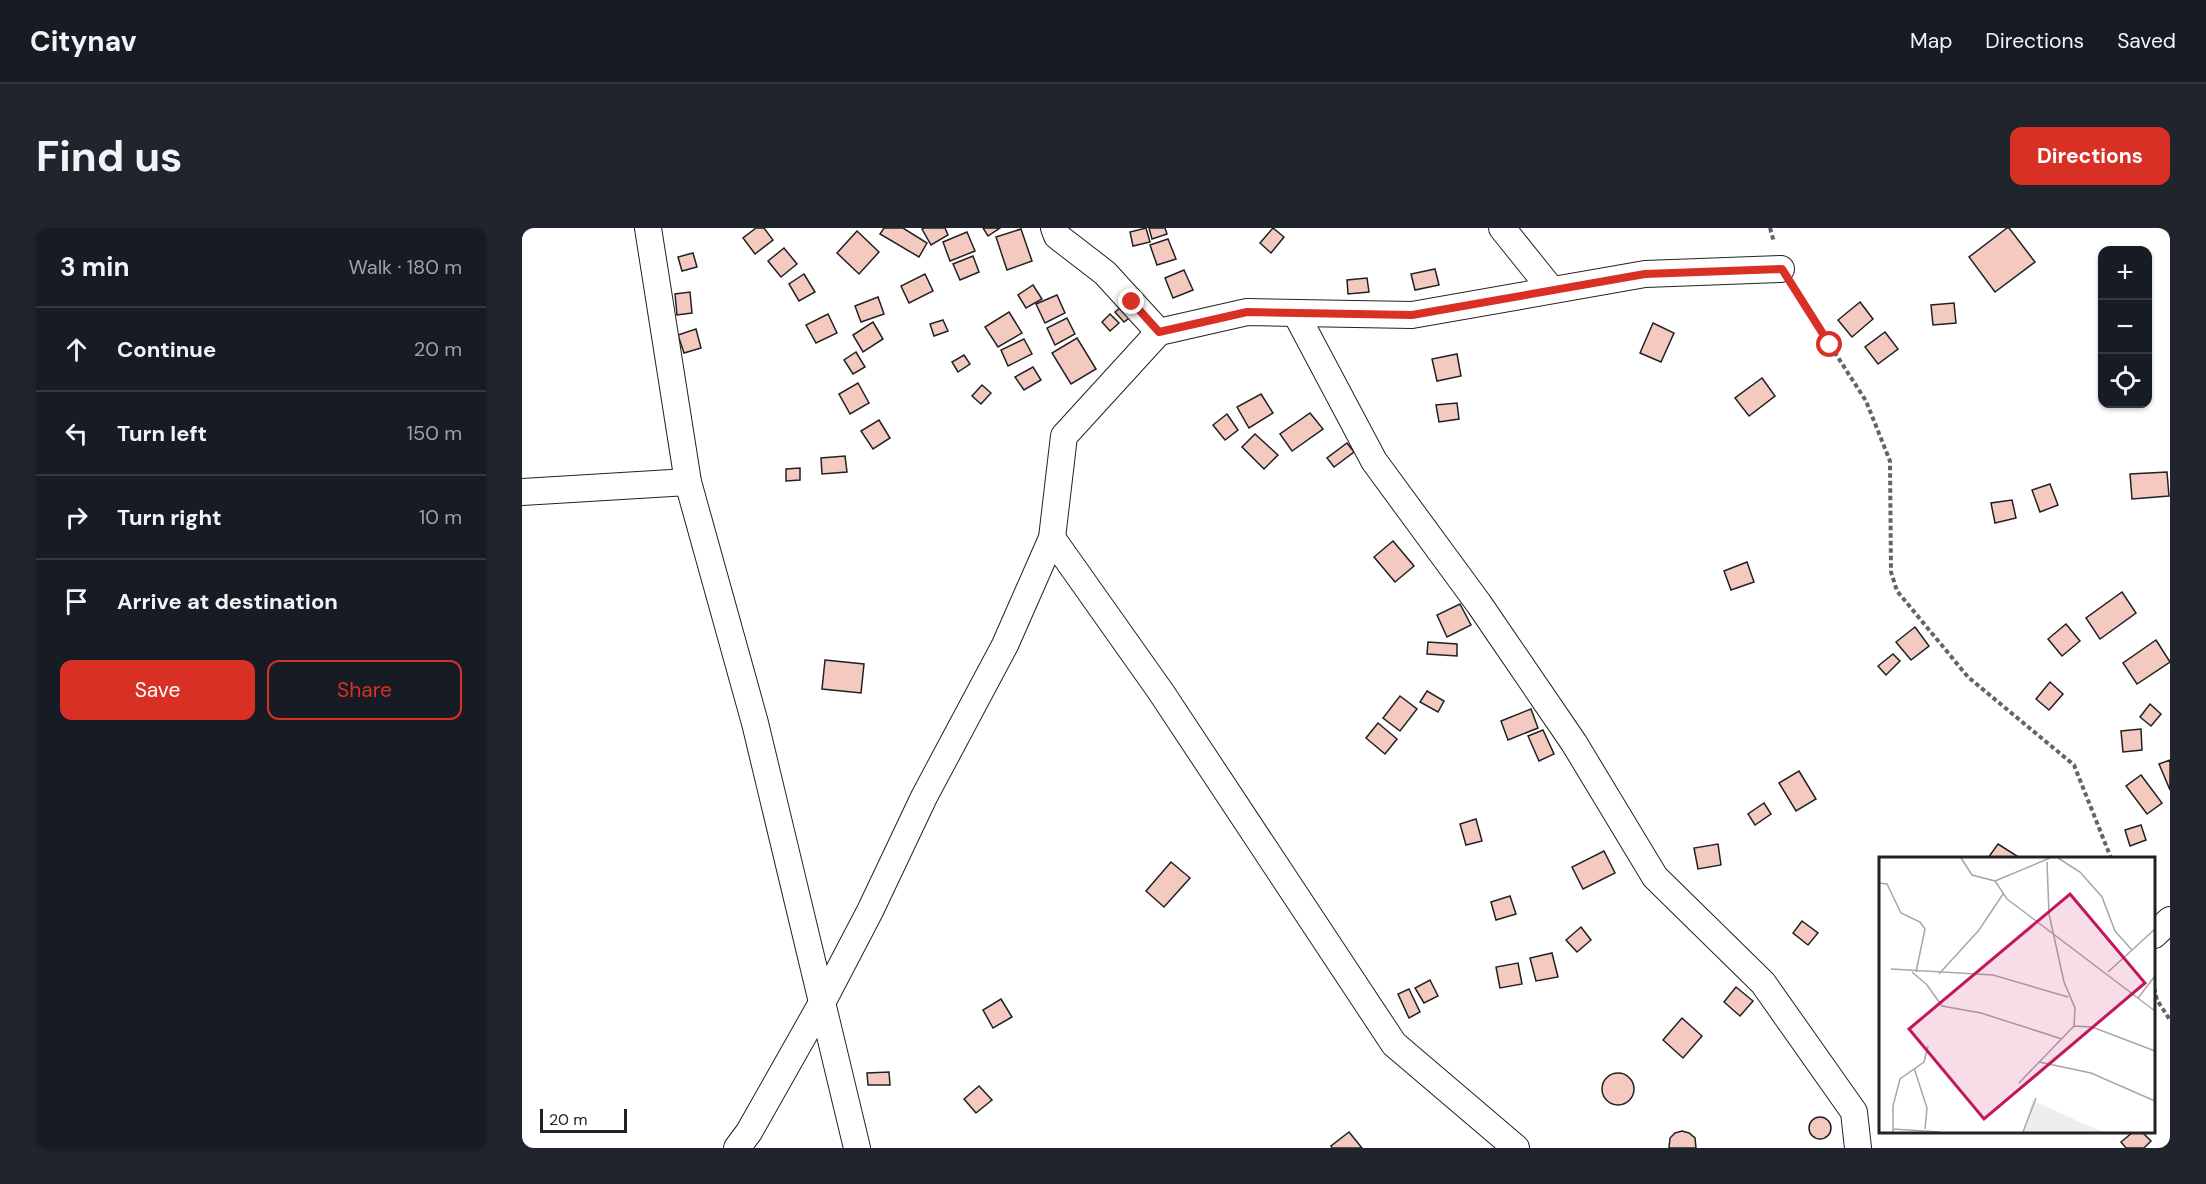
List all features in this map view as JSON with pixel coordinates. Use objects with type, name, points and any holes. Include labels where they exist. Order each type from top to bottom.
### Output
[{"type":"street","points":[[648,228],[688,482],[755,723],[857,1148]]},
{"type":"street","points":[[1054,228],[1057,236],[1105,273],[1159,332]]},
{"type":"street","points":[[1502,228],[1551,289]]},
{"type":"street","points":[[737,1148],[749,1132],[823,1001],[870,911],[924,797],[1005,645],[1052,538],[1064,436],[1159,332],[1247,312],[1412,315],[1645,274],[1782,269]]},
{"type":"street","points":[[1296,314],[1374,461],[1479,604],[1574,743],[1655,877],[1763,983],[1854,1112],[1858,1148]]},
{"type":"street","points":[[522,492],[688,482]]},
{"type":"street","points":[[1052,538],[1161,692],[1394,1044],[1516,1148]]},
{"type":"street","points":[[2155,935],[2170,920]]},
{"type":"path","points":[[1770,228],[1782,269],[1866,401],[1890,461],[1891,572],[1897,591],[1968,677],[2074,765],[2110,857]]},
{"type":"path","points":[[2155,991],[2157,1000],[2170,1020]]},
{"type":"building","points":[[756,228],[764,228],[773,240],[755,254],[743,238]]},
{"type":"building","points":[[884,228],[903,228],[927,243],[919,257],[880,234]]},
{"type":"building","points":[[945,228],[948,235],[931,245],[922,229]]},
{"type":"building","points":[[983,228],[1000,228],[988,236]]},
{"type":"building","points":[[1146,228],[1150,242],[1133,246],[1130,232]]},
{"type":"building","points":[[1149,228],[1165,228],[1167,234],[1152,239]]},
{"type":"building","points":[[1273,228],[1284,237],[1271,253],[1260,243]]},
{"type":"building","points":[[2007,228],[2035,262],[1995,292],[1969,257]]},
{"type":"building","points":[[1021,229],[1032,261],[1007,270],[996,237]]},
{"type":"building","points":[[857,231],[879,252],[859,274],[837,253]]},
{"type":"building","points":[[967,232],[975,251],[950,261],[943,242]]},
{"type":"building","points":[[1168,239],[1176,259],[1157,265],[1150,245]]},
{"type":"building","points":[[784,248],[797,264],[781,277],[768,261]]},
{"type":"building","points":[[693,253],[697,267],[682,271],[678,257]]},
{"type":"building","points":[[973,256],[979,272],[960,280],[953,264]]},
{"type":"building","points":[[1435,269],[1439,285],[1415,290],[1411,274]]},
{"type":"building","points":[[1184,270],[1193,290],[1173,298],[1165,278]]},
{"type":"building","points":[[804,274],[815,292],[799,301],[789,284]]},
{"type":"building","points":[[925,274],[933,291],[909,303],[901,286]]},
{"type":"building","points":[[1367,278],[1369,292],[1348,294],[1347,280]]},
{"type":"building","points":[[1033,285],[1042,299],[1026,308],[1018,295]]},
{"type":"building","points":[[690,292],[692,313],[677,315],[675,294]]},
{"type":"building","points":[[1057,295],[1065,313],[1045,323],[1036,304]]},
{"type":"building","points":[[878,297],[884,314],[861,322],[855,306]]},
{"type":"building","points":[[1860,302],[1873,319],[1852,337],[1838,320]]},
{"type":"building","points":[[1954,303],[1956,323],[1933,325],[1931,305]]},
{"type":"building","points":[[1125,304],[1133,315],[1124,322],[1115,312]]},
{"type":"building","points":[[1009,312],[1022,333],[998,347],[985,327]]},
{"type":"building","points":[[828,314],[837,333],[816,343],[806,325]]},
{"type":"building","points":[[1110,314],[1119,323],[1110,331],[1102,322]]},
{"type":"building","points":[[1067,318],[1075,334],[1055,345],[1047,328]]},
{"type":"building","points":[[943,320],[948,331],[934,336],[930,324]]},
{"type":"building","points":[[873,322],[883,339],[863,352],[853,335]]},
{"type":"building","points":[[1653,323],[1674,333],[1661,362],[1640,353]]},
{"type":"building","points":[[696,329],[701,348],[684,353],[678,335]]},
{"type":"building","points":[[1885,332],[1898,349],[1878,364],[1865,347]]},
{"type":"building","points":[[1077,338],[1096,369],[1071,384],[1052,353]]},
{"type":"building","points":[[1024,339],[1032,354],[1008,366],[1001,350]]},
{"type":"building","points":[[856,352],[865,367],[853,374],[844,360]]},
{"type":"building","points":[[1457,354],[1461,376],[1437,381],[1432,359]]},
{"type":"building","points":[[964,355],[970,364],[958,372],[952,362]]},
{"type":"building","points":[[1033,367],[1041,380],[1024,390],[1015,377]]},
{"type":"building","points":[[1762,378],[1775,396],[1749,416],[1735,398]]},
{"type":"building","points":[[858,383],[869,403],[850,414],[839,394]]},
{"type":"building","points":[[982,385],[991,393],[981,404],[972,396]]},
{"type":"building","points":[[1261,394],[1273,413],[1249,428],[1237,407]]},
{"type":"building","points":[[1457,403],[1459,419],[1439,422],[1436,405]]},
{"type":"building","points":[[1310,413],[1323,429],[1292,451],[1280,434]]},
{"type":"building","points":[[1227,414],[1238,430],[1225,440],[1213,425]]},
{"type":"building","points":[[879,420],[890,438],[873,449],[861,431]]},
{"type":"building","points":[[1255,434],[1278,455],[1264,469],[1242,447]]},
{"type":"building","points":[[1347,443],[1354,452],[1334,467],[1327,458]]},
{"type":"building","points":[[845,456],[847,472],[822,474],[821,458]]},
{"type":"building","points":[[800,468],[800,480],[786,481],[786,469]]},
{"type":"building","points":[[2167,472],[2169,496],[2132,499],[2130,474]]},
{"type":"building","points":[[2050,484],[2058,505],[2040,512],[2032,490]]},
{"type":"building","points":[[2012,500],[2016,518],[1995,523],[1991,503]]},
{"type":"building","points":[[1393,541],[1414,566],[1395,582],[1374,557]]},
{"type":"building","points":[[1747,562],[1754,582],[1731,590],[1724,571]]},
{"type":"building","points":[[2122,592],[2136,613],[2100,639],[2086,618]]},
{"type":"building","points":[[1460,604],[1471,625],[1447,637],[1437,615]]},
{"type":"building","points":[[2066,624],[2080,641],[2062,656],[2048,639]]},
{"type":"building","points":[[1915,627],[1929,646],[1911,660],[1896,642]]},
{"type":"building","points":[[2156,640],[2170,662],[2137,684],[2123,663]]},
{"type":"building","points":[[1428,642],[1457,644],[1457,656],[1427,654]]},
{"type":"building","points":[[1893,654],[1900,661],[1886,675],[1878,666]]},
{"type":"building","points":[[825,660],[864,664],[861,693],[822,689]]},
{"type":"building","points":[[2050,682],[2063,694],[2049,710],[2036,699]]},
{"type":"building","points":[[1427,691],[1444,701],[1438,712],[1420,702]]},
{"type":"building","points":[[1400,696],[1417,709],[1400,731],[1383,718]]},
{"type":"building","points":[[2150,704],[2161,714],[2151,726],[2140,717]]},
{"type":"building","points":[[1531,709],[1538,728],[1508,740],[1501,721]]},
{"type":"building","points":[[1378,723],[1397,739],[1385,754],[1366,738]]},
{"type":"building","points":[[2141,729],[2142,750],[2123,752],[2121,731]]},
{"type":"building","points":[[1543,730],[1554,754],[1539,761],[1528,736]]},
{"type":"building","points":[[2170,760],[2170,790],[2159,764]]},
{"type":"building","points":[[1799,771],[1816,799],[1796,811],[1779,783]]},
{"type":"building","points":[[2141,775],[2162,803],[2147,814],[2126,786]]},
{"type":"building","points":[[1764,803],[1771,814],[1755,825],[1748,814]]},
{"type":"building","points":[[1476,819],[1482,841],[1466,845],[1460,824]]},
{"type":"building","points":[[2141,825],[2146,840],[2130,846],[2125,830]]},
{"type":"building","points":[[1718,844],[1721,865],[1698,869],[1694,848]]},
{"type":"building","points":[[1998,844],[2018,857],[1989,857]]},
{"type":"building","points":[[1604,851],[1615,873],[1583,889],[1572,867]]},
{"type":"building","points":[[1171,862],[1190,878],[1164,907],[1146,891]]},
{"type":"building","points":[[1510,896],[1516,914],[1496,920],[1491,902]]},
{"type":"building","points":[[1802,921],[1818,933],[1808,945],[1793,933]]},
{"type":"building","points":[[1581,927],[1591,940],[1577,952],[1566,940]]},
{"type":"building","points":[[1552,953],[1558,977],[1536,981],[1530,958]]},
{"type":"building","points":[[1518,963],[1522,984],[1500,988],[1496,967]]},
{"type":"building","points":[[1430,980],[1438,996],[1424,1003],[1415,988]]},
{"type":"building","points":[[1736,987],[1753,1001],[1740,1016],[1724,1002]]},
{"type":"building","points":[[1409,989],[1420,1012],[1409,1018],[1398,994]]},
{"type":"building","points":[[1001,999],[1012,1017],[993,1028],[983,1010]]},
{"type":"building","points":[[1682,1018],[1702,1036],[1683,1058],[1663,1040]]},
{"type":"building","points":[[889,1072],[890,1085],[868,1085],[867,1073]]},
{"type":"building","points":[[1618,1073],[1629,1078],[1634,1089],[1629,1100],[1618,1105],[1607,1100],[1602,1089],[1607,1078]]},
{"type":"building","points":[[979,1086],[992,1100],[976,1113],[964,1099]]},
{"type":"building","points":[[1820,1117],[1828,1120],[1831,1128],[1828,1136],[1820,1139],[1812,1136],[1809,1128],[1812,1120]]},
{"type":"building","points":[[1682,1131],[1695,1138],[1696,1148],[1669,1148],[1670,1138]]},
{"type":"building","points":[[1349,1132],[1362,1148],[1332,1148],[1331,1146]]},
{"type":"building","points":[[2132,1133],[2143,1133],[2151,1141],[2144,1148],[2126,1148],[2121,1142]]},
{"type":"route","points":[[1132,302],[1159,332],[1247,312],[1412,315],[1645,274],[1782,269],[1830,345]]}]
